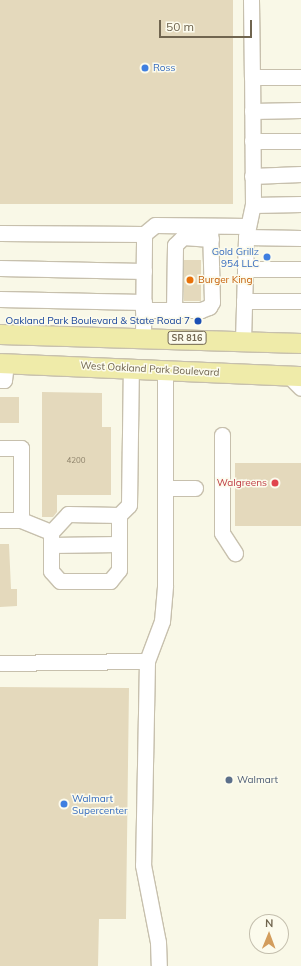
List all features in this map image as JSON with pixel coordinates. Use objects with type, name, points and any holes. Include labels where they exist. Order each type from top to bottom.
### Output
[{"type":"main road","name":"SR 816","points":[[0,334],[244,340],[301,343]]},
{"type":"main road","name":"West Oakland Park Boulevard","points":[[2,369],[165,370],[297,380]]},
{"type":"lane","points":[[244,340],[247,232],[252,205],[251,0]]},
{"type":"lane","points":[[252,77],[301,78]]},
{"type":"lane","points":[[252,110],[301,110]]},
{"type":"lane","points":[[252,141],[301,141]]},
{"type":"lane","points":[[252,176],[301,174]]},
{"type":"lane","points":[[252,205],[301,204]]},
{"type":"lane","points":[[0,233],[144,234],[155,225],[211,232],[247,232],[301,238]]},
{"type":"lane","points":[[174,310],[175,245],[183,237],[211,232]]},
{"type":"lane","points":[[0,299],[144,306],[174,310],[201,310],[209,307],[212,302],[211,232]]},
{"type":"lane","points":[[143,337],[144,234]]},
{"type":"lane","points":[[0,268],[144,271]]},
{"type":"lane","points":[[245,269],[301,269]]},
{"type":"lane","points":[[244,301],[301,301]]},
{"type":"lane","points":[[119,515],[68,514],[51,538],[51,571],[60,580],[110,581],[120,570],[119,515],[129,505],[131,369]]},
{"type":"lane","points":[[158,966],[158,942],[143,865],[147,661],[162,621],[165,488],[165,370]]},
{"type":"lane","points":[[222,435],[222,533],[235,553]]},
{"type":"lane","points":[[0,448],[21,448],[21,520]]},
{"type":"lane","points":[[165,488],[195,488]]},
{"type":"lane","points":[[0,520],[21,520],[51,538],[119,544]]},
{"type":"lane","points":[[0,663],[147,661]]},
{"type":"building","points":[[0,0],[233,0],[233,204],[0,204]]},
{"type":"building","name":"Burger King","points":[[184,260],[201,260],[201,301],[184,301]]},
{"type":"building","points":[[42,392],[102,393],[102,427],[111,427],[111,495],[57,495],[57,512],[53,517],[42,517]]},
{"type":"building","points":[[0,397],[19,397],[19,423],[0,423]]},
{"type":"building","name":"Walgreens","points":[[235,463],[301,463],[301,526],[235,526]]},
{"type":"building","points":[[0,544],[9,544],[11,589],[17,589],[17,606],[0,607]]},
{"type":"building","name":"Walmart Supercenter","points":[[0,687],[129,688],[126,919],[99,919],[98,966],[0,966]]},
{"type":"place","name":"Ross","points":[[145,68]]},
{"type":"place","name":"Gold Grillz 954 LLC","points":[[267,257]]},
{"type":"place","name":"Burger King","points":[[190,280]]},
{"type":"place","name":"Oakland Park Boulevard & State Road 7","points":[[198,321]]},
{"type":"place","name":"Walgreens","points":[[275,483]]},
{"type":"place","name":"Walmart","points":[[229,780]]},
{"type":"place","name":"Walmart Supercenter","points":[[64,804]]}]
